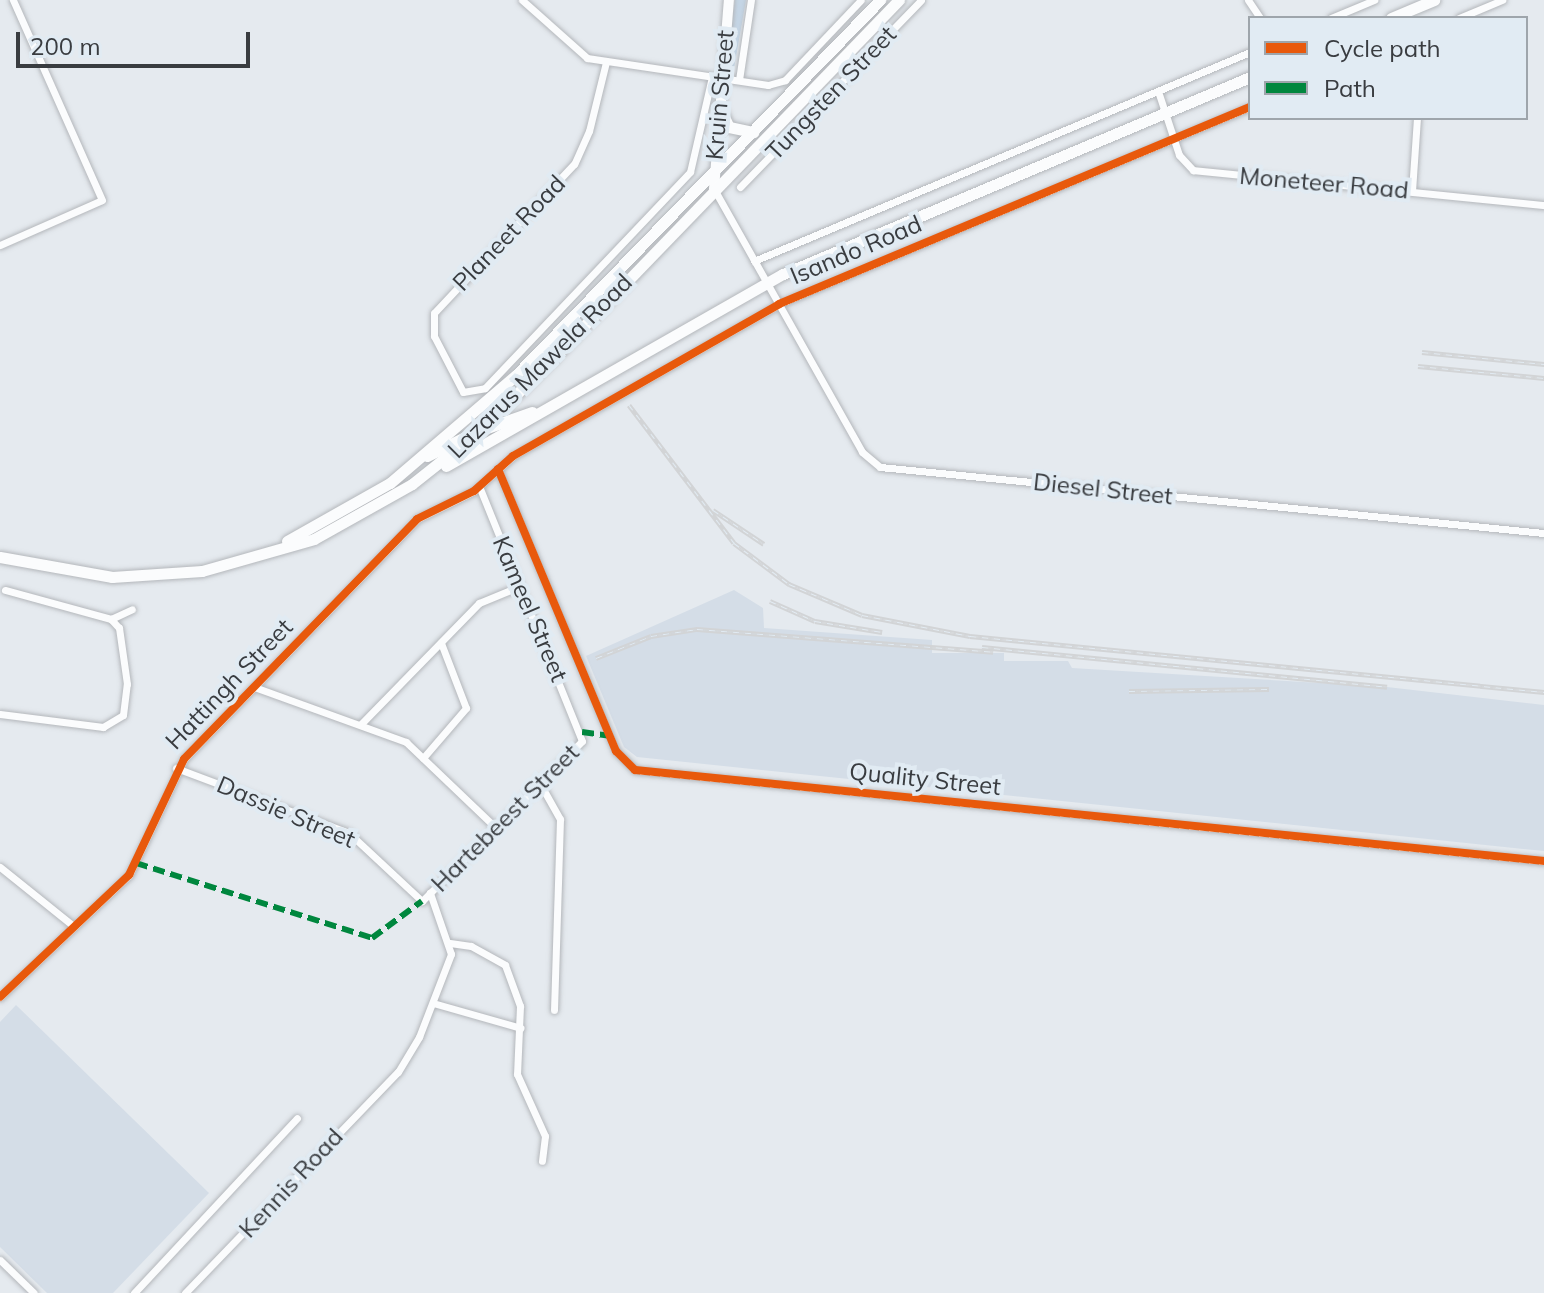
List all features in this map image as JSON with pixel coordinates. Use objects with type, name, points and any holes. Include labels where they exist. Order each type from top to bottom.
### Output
[{"type":"main road","name":"Kruin Street","points":[[714,189],[718,78],[729,0]]},
{"type":"main road","name":"Lazarus Mawela Road","points":[[0,548],[62,565],[129,570],[242,557],[315,529],[419,460],[541,352],[880,0]]},
{"type":"main road","name":"Lazarus Mawela Road","points":[[0,557],[112,577],[202,571],[314,539],[412,484],[480,430],[899,0]]},
{"type":"main road","points":[[1396,16],[1434,0]]},
{"type":"main road","name":"Isando Road","points":[[412,484],[767,282],[1248,78]]},
{"type":"main road","points":[[719,106],[729,127],[753,132]]},
{"type":"main road","name":"Isando Road","points":[[480,430],[541,410]]},
{"type":"main road","points":[[419,460],[480,430]]},
{"type":"street","points":[[0,245],[102,200],[13,0]]},
{"type":"street","points":[[522,0],[571,48],[606,62],[768,85],[785,80],[861,0]]},
{"type":"street","name":"Kruin Street","points":[[739,80],[751,0]]},
{"type":"street","name":"Tungsten Street","points":[[740,187],[921,0]]},
{"type":"street","points":[[1336,16],[1374,0]]},
{"type":"street","points":[[1464,16],[1502,0]]},
{"type":"street","name":"Isando Road","points":[[754,261],[1248,53]]},
{"type":"street","name":"Planeet Road","points":[[606,62],[589,131],[574,164],[434,313],[438,346],[453,382],[468,394],[485,388],[690,172],[718,78]]},
{"type":"street","name":"Moneteer Road","points":[[1158,91],[1182,162],[1199,172],[1544,205]]},
{"type":"street","name":"Isando Road","points":[[498,469],[779,304],[1248,108]]},
{"type":"street","points":[[1412,191],[1417,120]]},
{"type":"street","points":[[714,189],[767,282]]},
{"type":"street","name":"Diesel Street","points":[[767,282],[862,452],[880,467],[1544,533]]},
{"type":"street","name":"Hattingh Street","points":[[0,997],[71,924],[129,875],[176,768],[417,519],[479,486],[498,469]]},
{"type":"street","name":"Quality Street","points":[[498,469],[616,751],[635,770],[1544,861]]},
{"type":"street","name":"Kameel Street","points":[[479,486],[582,732]]},
{"type":"street","points":[[361,724],[479,603],[520,586]]},
{"type":"street","points":[[0,714],[40,723],[103,727],[123,715],[127,684],[119,628],[111,619],[5,590]]},
{"type":"street","points":[[111,619],[132,609]]},
{"type":"street","points":[[423,758],[466,708],[441,643]]},
{"type":"street","points":[[254,687],[406,742],[494,826]]},
{"type":"street","name":"Hartebeest Street","points":[[422,901],[538,780],[579,747],[582,732]]},
{"type":"street","name":"Dassie Street","points":[[176,768],[354,836],[422,901]]},
{"type":"street","points":[[538,780],[560,819],[554,1010]]},
{"type":"street","points":[[0,867],[71,924]]},
{"type":"street","points":[[430,893],[450,943],[471,946],[505,965],[520,1006],[517,1074],[545,1136],[542,1161]]},
{"type":"street","name":"Kennis Road","points":[[185,1293],[398,1072],[433,1003],[450,943]]},
{"type":"street","points":[[433,1003],[521,1028]]},
{"type":"street","points":[[134,1293],[297,1118]]},
{"type":"street","points":[[0,1260],[34,1293]]},
{"type":"shaded area","points":[[735,0],[746,0],[733,74],[729,41]]},
{"type":"shaded area","points":[[734,590],[763,608],[764,628],[932,640],[932,653],[1004,653],[1004,661],[1068,661],[1072,668],[1387,687],[1544,705],[1544,851],[637,757],[624,747],[586,656]]},
{"type":"shaded area","points":[[16,1005],[209,1193],[113,1293],[47,1293],[0,1247],[0,1022]]},
{"type":"railway","points":[[1422,352],[1544,364]]},
{"type":"railway","points":[[1418,366],[1544,378]]},
{"type":"railway","points":[[629,405],[734,543],[789,584],[862,615],[970,636],[1544,692]]},
{"type":"railway","points":[[713,510],[764,544]]},
{"type":"railway","points":[[770,601],[815,621],[882,632]]},
{"type":"railway","points":[[596,658],[651,636],[697,629],[993,652]]},
{"type":"railway","points":[[982,647],[1387,687]]},
{"type":"railway","points":[[1129,691],[1269,689]]},
{"type":"marked path","points":[[582,732],[610,736]]},
{"type":"marked path","points":[[136,863],[372,938],[422,901]]},
{"type":"cycle path","points":[[0,997],[129,875],[184,759],[417,519],[474,491],[513,456],[779,304],[1248,108]]},
{"type":"cycle path","points":[[498,469],[616,751],[635,770],[1544,861]]}]
